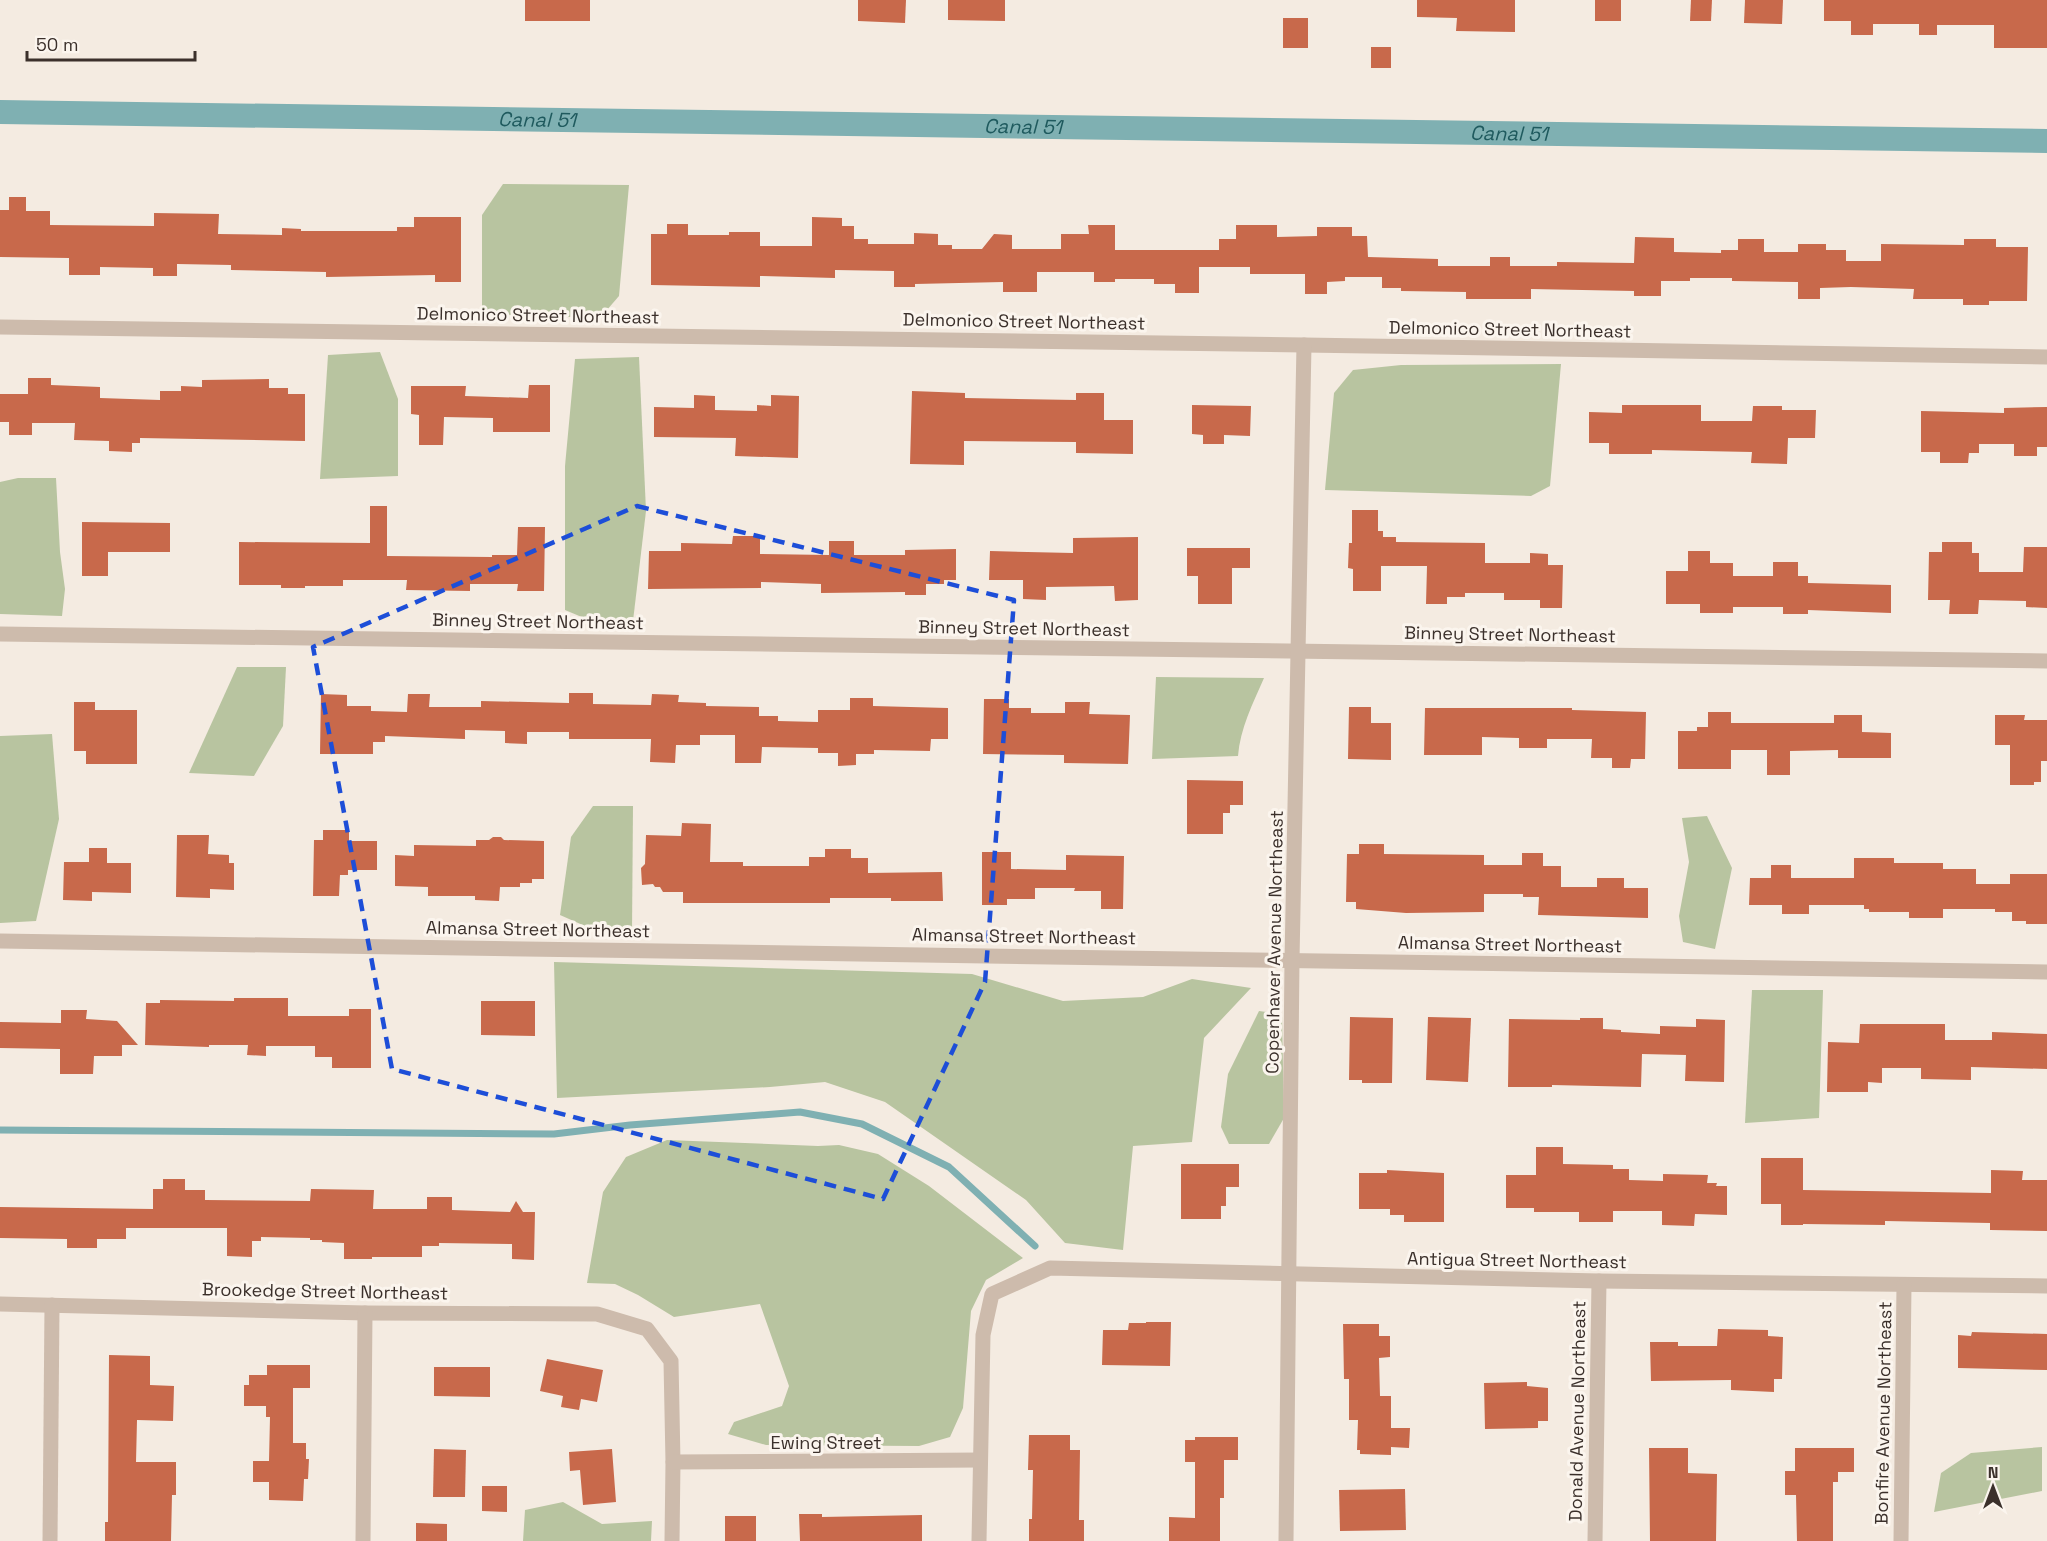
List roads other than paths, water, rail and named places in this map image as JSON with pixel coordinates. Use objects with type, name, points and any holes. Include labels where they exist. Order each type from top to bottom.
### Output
[{"type":"street","name":"Delmonico Street Northeast","points":[[0,327],[2047,357]]},
{"type":"street","name":"Copenhaver Avenue Northeast","points":[[1286,1541],[1292,960],[1304,345]]},
{"type":"street","name":"Binney Street Northeast","points":[[0,633],[2047,661]]},
{"type":"street","name":"Almansa Street Northeast","points":[[0,941],[2047,972]]},
{"type":"street","name":"Antigua Street Northeast","points":[[980,1460],[983,1335],[993,1294],[1050,1268],[1599,1281],[2047,1286]]},
{"type":"street","name":"Donald Avenue Northeast","points":[[1595,1541],[1599,1281]]},
{"type":"street","name":"Bonfire Avenue Northeast","points":[[1901,1541],[1904,1285]]},
{"type":"street","name":"Brookedge Street Northeast","points":[[0,1304],[365,1313],[597,1314],[647,1329],[671,1361],[673,1462]]},
{"type":"street","points":[[50,1541],[52,1305]]},
{"type":"street","points":[[363,1541],[365,1313]]},
{"type":"street","name":"Ewing Street","points":[[673,1462],[980,1460]]},
{"type":"street","points":[[979,1541],[980,1460]]},
{"type":"street","points":[[672,1541],[673,1462]]},
{"type":"waterway","name":"Canal 51","points":[[0,112],[2047,141]]},
{"type":"waterway","points":[[0,1130],[554,1134],[630,1125],[800,1112],[862,1124],[949,1167],[1035,1246]]}]
